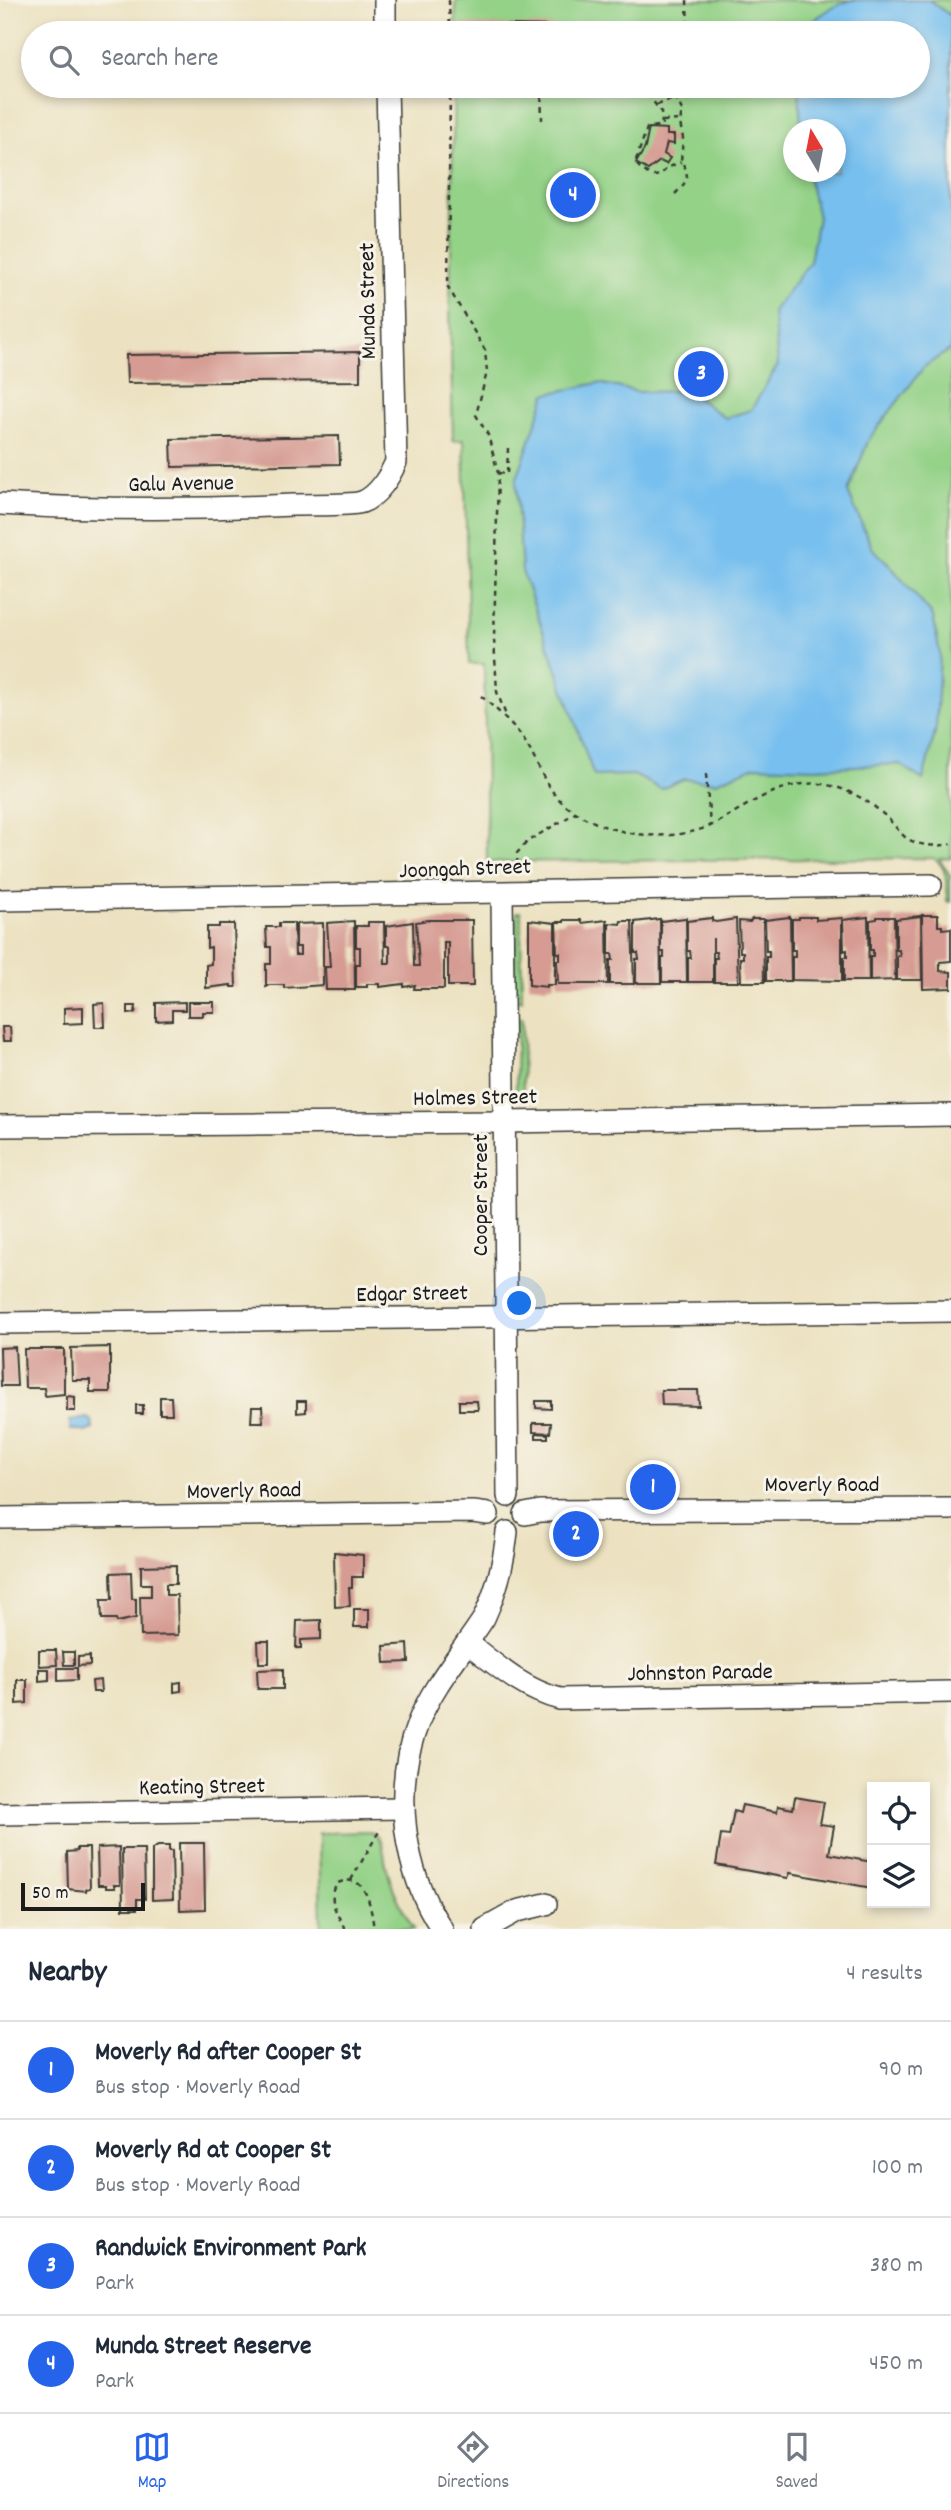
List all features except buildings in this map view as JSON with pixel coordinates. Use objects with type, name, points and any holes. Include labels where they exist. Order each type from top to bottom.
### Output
[{"type":"street","points":[[385,0],[386,21]]},
{"type":"street","name":"Munda Street","points":[[363,502],[380,489],[396,462],[387,98]]},
{"type":"street","name":"Galu Avenue","points":[[0,504],[123,509],[363,502]]},
{"type":"street","name":"Joongah Street","points":[[0,900],[931,885]]},
{"type":"street","name":"Cooper Street","points":[[509,1496],[504,1122],[511,892]]},
{"type":"street","name":"Holmes Street","points":[[0,1126],[951,1115]]},
{"type":"street","name":"Edgar Street","points":[[0,1323],[951,1311]]},
{"type":"street","points":[[509,1496],[518,1499],[525,1514],[518,1529],[507,1532],[492,1525],[488,1514],[494,1500],[509,1496]]},
{"type":"street","name":"Moverly Road","points":[[525,1514],[554,1511],[951,1508]]},
{"type":"street","name":"Moverly Road","points":[[0,1518],[473,1512],[488,1514]]},
{"type":"street","points":[[442,1929],[427,1903],[414,1871],[404,1808],[408,1761],[417,1724],[436,1688],[484,1618],[495,1593],[505,1559],[507,1532]]},
{"type":"street","name":"Johnston Parade","points":[[468,1643],[527,1688],[560,1699],[951,1692]]},
{"type":"street","name":"Keating Street","points":[[0,1814],[404,1808]]},
{"type":"street","points":[[485,1929],[517,1911],[546,1904]]},
{"type":"path","points":[[449,0],[450,21]]},
{"type":"path","points":[[687,0],[688,21]]},
{"type":"path","points":[[450,98],[448,287],[485,350],[487,372],[476,415],[488,435],[498,473],[494,639],[497,692],[507,718],[535,758],[548,787],[567,807],[598,824],[640,835],[680,834],[710,826],[765,794],[795,784],[831,786],[860,797],[885,814],[907,839],[922,844],[951,844]]},
{"type":"path","points":[[541,98],[542,120]]},
{"type":"path","points":[[651,98],[661,112],[662,125],[647,128],[635,163],[650,177],[657,177],[681,162]]},
{"type":"path","points":[[657,105],[676,98],[682,110],[681,162],[687,177],[675,194]]},
{"type":"path","points":[[662,121],[680,120]]},
{"type":"path","points":[[498,473],[507,474],[508,448]]},
{"type":"path","points":[[481,696],[507,718]]},
{"type":"path","points":[[706,774],[710,826]]},
{"type":"path","points":[[511,892],[517,853],[528,841],[577,813]]},
{"type":"path","points":[[351,1880],[384,1822]]},
{"type":"path","points":[[345,1929],[334,1907],[332,1896],[338,1882],[346,1879],[363,1886],[374,1929]]},
{"type":"green space","points":[[456,0],[951,0],[951,858],[939,859],[950,875],[950,902],[947,901],[944,872],[933,858],[487,862],[484,664],[469,664],[464,440],[453,441],[450,308],[454,98],[930,98],[930,21],[455,21]]},
{"type":"green space","points":[[516,912],[521,912],[522,1000],[514,1000]]},
{"type":"green space","points":[[517,1018],[522,1018],[523,1095],[516,1095]]},
{"type":"green space","points":[[374,1832],[382,1846],[390,1881],[414,1929],[321,1929],[319,1833]]},
{"type":"water","points":[[852,0],[929,0],[951,16],[951,349],[924,367],[869,439],[848,492],[872,548],[933,616],[940,654],[936,728],[923,780],[899,764],[814,768],[755,766],[716,782],[684,779],[661,789],[634,775],[594,776],[522,571],[516,481],[546,394],[598,383],[639,392],[688,391],[725,418],[751,410],[778,365],[773,311],[810,262],[818,217],[809,182],[846,182],[846,119],[801,119],[800,98],[930,98],[930,21],[813,21],[830,9]]},
{"type":"water","points":[[87,1418],[92,1421],[93,1429],[85,1432],[70,1430],[70,1421]]},
{"type":"place","name":"Munda Street Reserve","points":[[573,195]]},
{"type":"place","name":"Randwick Environment Park","points":[[701,374]]},
{"type":"place","name":"Moverly Rd after Cooper St","points":[[653,1487]]},
{"type":"place","name":"Moverly Rd at Cooper St","points":[[576,1534]]}]
